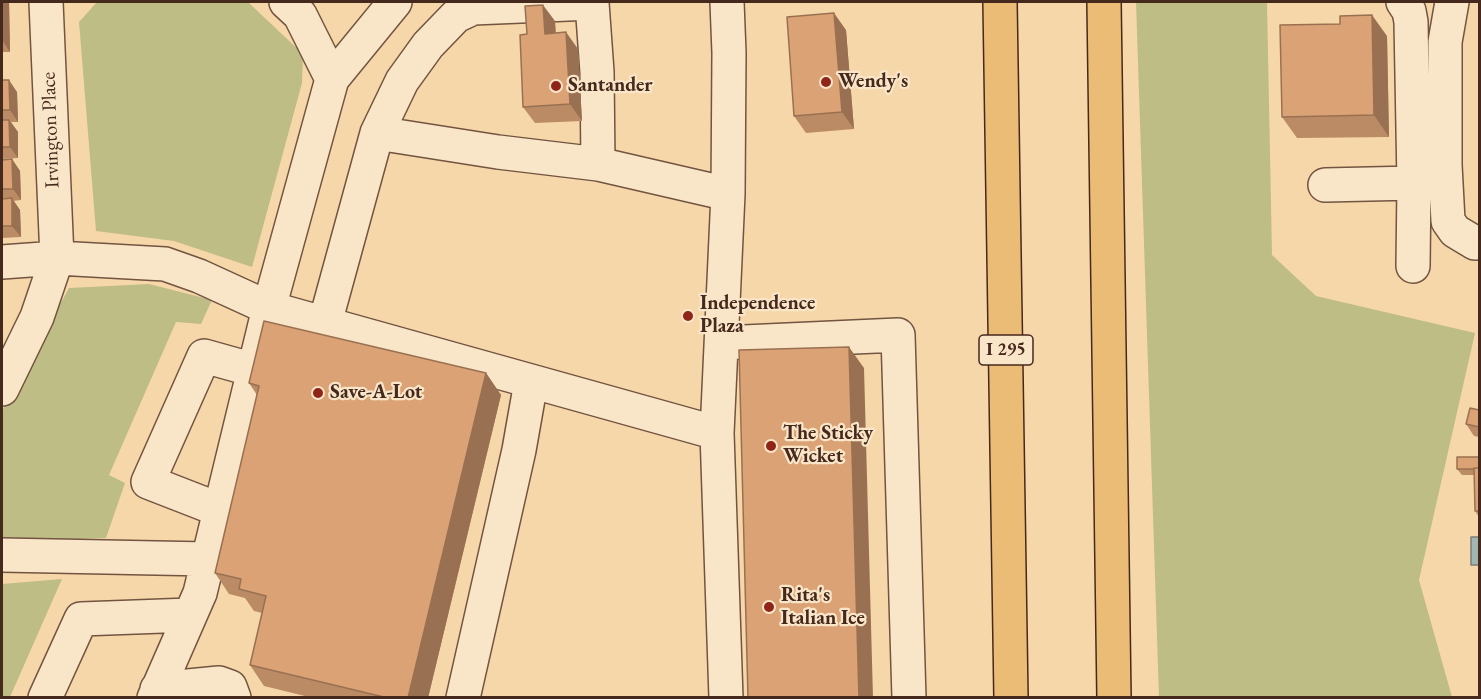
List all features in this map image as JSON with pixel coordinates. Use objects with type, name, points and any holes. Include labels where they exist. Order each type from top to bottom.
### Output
[{"type":"highway","name":"I 295","points":[[1000,2],[1011,698]]},
{"type":"highway","points":[[1104,2],[1114,698]]},
{"type":"street","name":"Irvington Place","points":[[46,2],[57,258]]},
{"type":"street","points":[[286,2],[300,15],[332,79]]},
{"type":"street","points":[[155,693],[200,593],[269,308],[332,79],[395,2]]},
{"type":"street","points":[[726,698],[717,433],[728,194],[727,2]]},
{"type":"street","points":[[1403,2],[1412,22],[1413,266]]},
{"type":"street","points":[[1452,2],[1445,42],[1445,165],[1448,221],[1455,231],[1475,243],[1479,242]]},
{"type":"street","points":[[325,323],[377,133],[402,81],[428,45],[456,16],[473,8],[592,3],[597,72],[598,164]]},
{"type":"street","points":[[377,133],[498,152],[598,164],[728,194]]},
{"type":"street","points":[[1325,185],[1414,183]]},
{"type":"street","points":[[2,389],[36,317],[57,258]]},
{"type":"street","points":[[2,262],[57,258],[165,264],[199,276],[269,308],[717,433]]},
{"type":"street","points":[[722,343],[898,335],[909,698]]},
{"type":"street","points":[[220,510],[147,482],[204,356],[254,370]]},
{"type":"street","points":[[464,698],[519,450],[531,381]]},
{"type":"street","points":[[2,555],[208,559]]},
{"type":"street","points":[[45,698],[81,619],[190,615]]},
{"type":"street","points":[[155,693],[219,683],[230,687],[234,698]]},
{"type":"shaded area","points":[[97,2],[248,2],[303,54],[302,83],[252,267],[174,241],[96,231],[79,22]]},
{"type":"shaded area","points":[[1136,2],[1267,2],[1272,255],[1316,296],[1475,333],[1419,580],[1452,697],[1159,697]]},
{"type":"shaded area","points":[[149,284],[212,300],[201,324],[176,322],[109,475],[125,483],[106,538],[2,541],[2,411],[69,288]]},
{"type":"shaded area","points":[[62,579],[10,697],[2,697],[2,584]]},
{"type":"water","points":[[1471,537],[1479,537],[1479,565],[1471,565]]},
{"type":"building","name":"Santander","points":[[543,5],[545,34],[566,32],[570,104],[523,107],[520,35],[527,34],[525,6]]},
{"type":"building","name":"Wendy's","points":[[834,13],[842,112],[794,116],[787,17]]},
{"type":"building","points":[[1372,15],[1374,115],[1282,117],[1280,25],[1340,24],[1340,16]]},
{"type":"building","points":[[2,80],[9,80],[10,110],[2,110]]},
{"type":"building","points":[[2,120],[9,120],[10,147],[2,147]]},
{"type":"building","points":[[12,159],[13,189],[2,189],[2,160]]},
{"type":"building","points":[[12,198],[12,226],[2,226],[2,199]]},
{"type":"building","points":[[264,321],[486,373],[408,698],[388,698],[250,665],[266,596],[239,589],[241,579],[215,573],[259,386],[249,383]]},
{"type":"building","points":[[849,347],[859,698],[748,698],[739,350]]},
{"type":"building","points":[[1470,408],[1479,410],[1479,427],[1466,424]]},
{"type":"building","points":[[1457,457],[1479,457],[1479,468],[1457,469]]},
{"type":"building","points":[[1474,468],[1479,468],[1479,511],[1475,511]]},
{"type":"place","name":"Wendy's","points":[[826,82]]},
{"type":"place","name":"Santander","points":[[556,86]]},
{"type":"place","name":"Independence Plaza","points":[[688,316]]},
{"type":"place","name":"Save-A-Lot","points":[[318,393]]},
{"type":"place","name":"The Sticky Wicket","points":[[771,446]]},
{"type":"place","name":"Rita's Italian Ice","points":[[769,607]]}]
